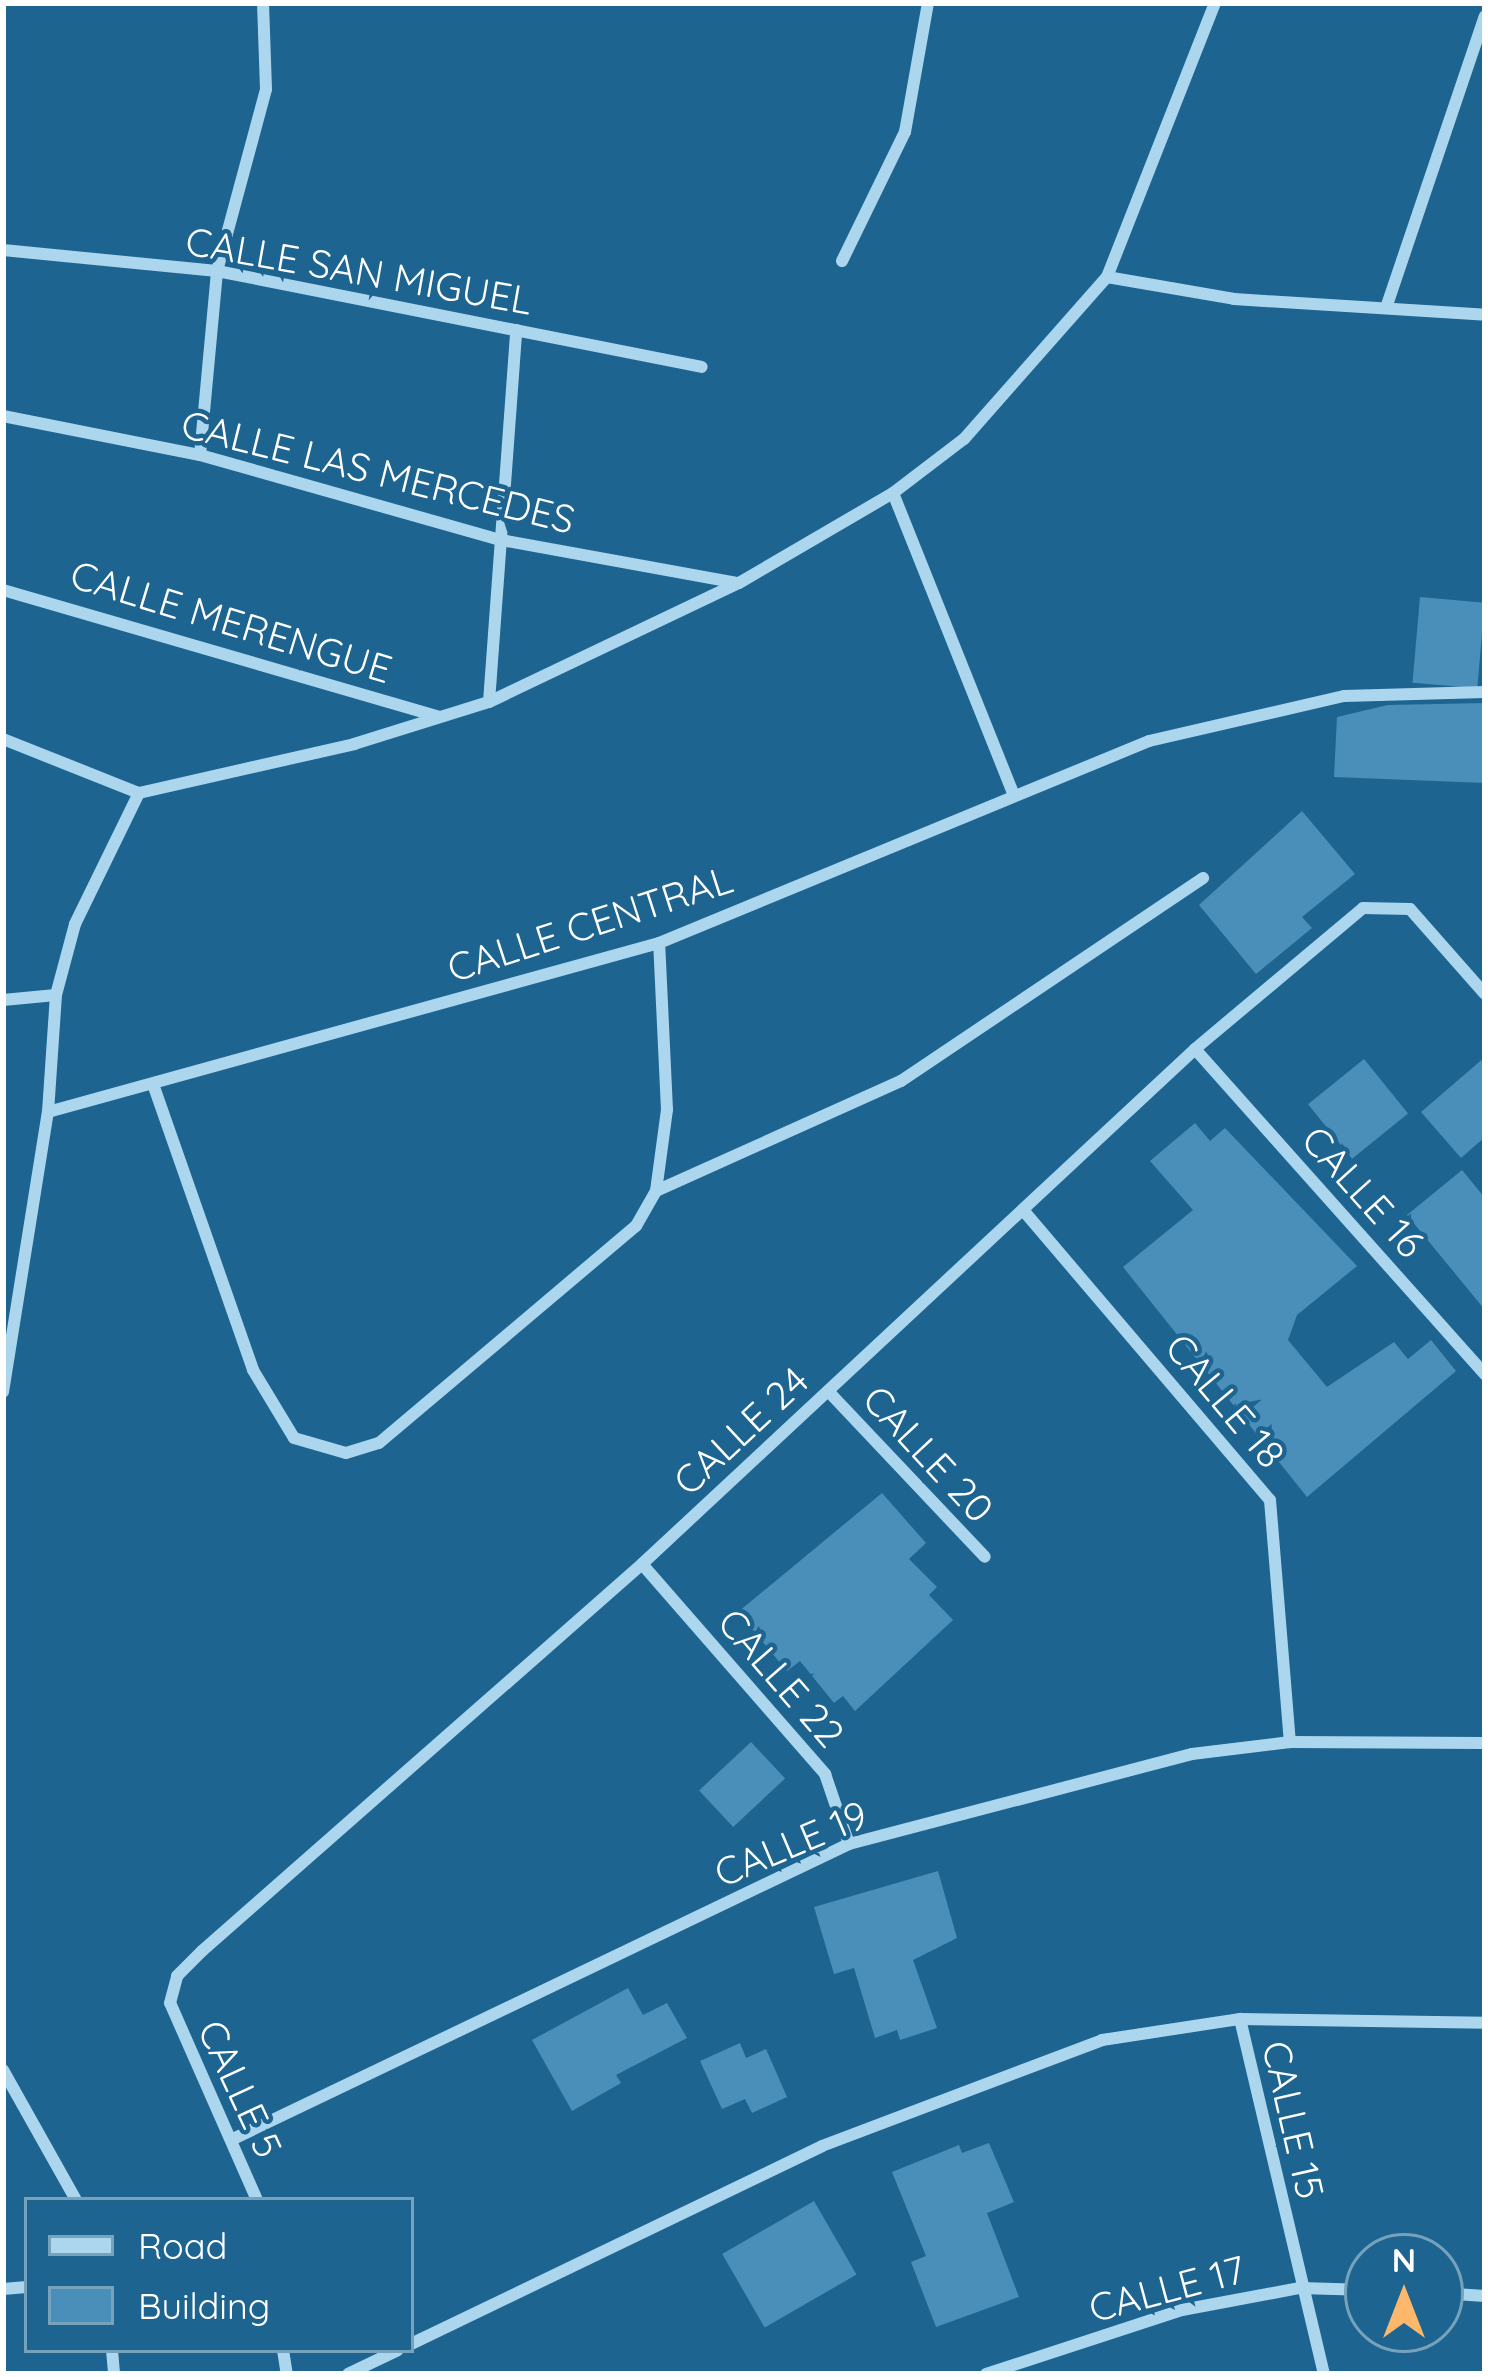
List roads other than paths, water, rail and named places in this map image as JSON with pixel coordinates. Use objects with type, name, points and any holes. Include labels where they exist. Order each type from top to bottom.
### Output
[{"type":"street","points":[[200,455],[217,272],[266,89],[263,3]]},
{"type":"street","points":[[842,261],[905,132],[928,3]]},
{"type":"street","points":[[3,739],[139,793],[441,718],[489,702],[739,583],[893,493],[964,439],[1107,277],[1215,3]]},
{"type":"street","points":[[1387,304],[1485,16]]},
{"type":"street","name":"CALLE SAN MIGUEL","points":[[3,250],[217,272],[702,367]]},
{"type":"street","points":[[1107,277],[1234,298],[1387,304],[1485,315]]},
{"type":"street","points":[[489,702],[516,330]]},
{"type":"street","name":"CALLE LAS MERCEDES","points":[[3,416],[200,455],[501,540],[739,583]]},
{"type":"street","points":[[893,493],[1014,796]]},
{"type":"street","name":"CALLE MERENGUE","points":[[3,590],[441,718]]},
{"type":"street","name":"CALLE CENTRAL","points":[[47,1112],[659,943],[1149,741],[1344,696],[1485,692]]},
{"type":"street","points":[[3,1392],[7,1341],[47,1112],[56,995],[75,924],[139,793]]},
{"type":"street","points":[[656,1191],[901,1081],[1202,878]]},
{"type":"street","name":"CALLE 24","points":[[170,2003],[177,1976],[202,1951],[642,1564],[1196,1049],[1363,908],[1410,909],[1485,994]]},
{"type":"street","points":[[153,1084],[254,1370],[294,1438],[321,1452],[379,1443],[636,1226],[656,1191],[667,1110],[659,943]]},
{"type":"street","points":[[3,1000],[56,995]]},
{"type":"street","name":"CALLE 16","points":[[1196,1049],[1485,1375]]},
{"type":"street","name":"CALLE 18","points":[[1023,1210],[1270,1500],[1290,1742]]},
{"type":"street","name":"CALLE 20","points":[[828,1391],[985,1558]]},
{"type":"street","name":"CALLE 22","points":[[642,1564],[826,1774],[849,1844]]},
{"type":"street","name":"CALLE 19","points":[[233,2139],[849,1844],[1192,1754],[1290,1742],[1485,1743]]},
{"type":"street","name":"CALLE 5","points":[[170,2003],[256,2197]]},
{"type":"street","points":[[414,2343],[822,2146],[1102,2040],[1240,2019],[1485,2023]]},
{"type":"street","name":"CALLE 15","points":[[1240,2019],[1324,2374]]},
{"type":"street","points":[[3,2070],[74,2197]]},
{"type":"street","name":"CALLE 17","points":[[986,2374],[1182,2310],[1300,2288],[1344,2289]]},
{"type":"street","points":[[348,2374],[392,2353]]}]
